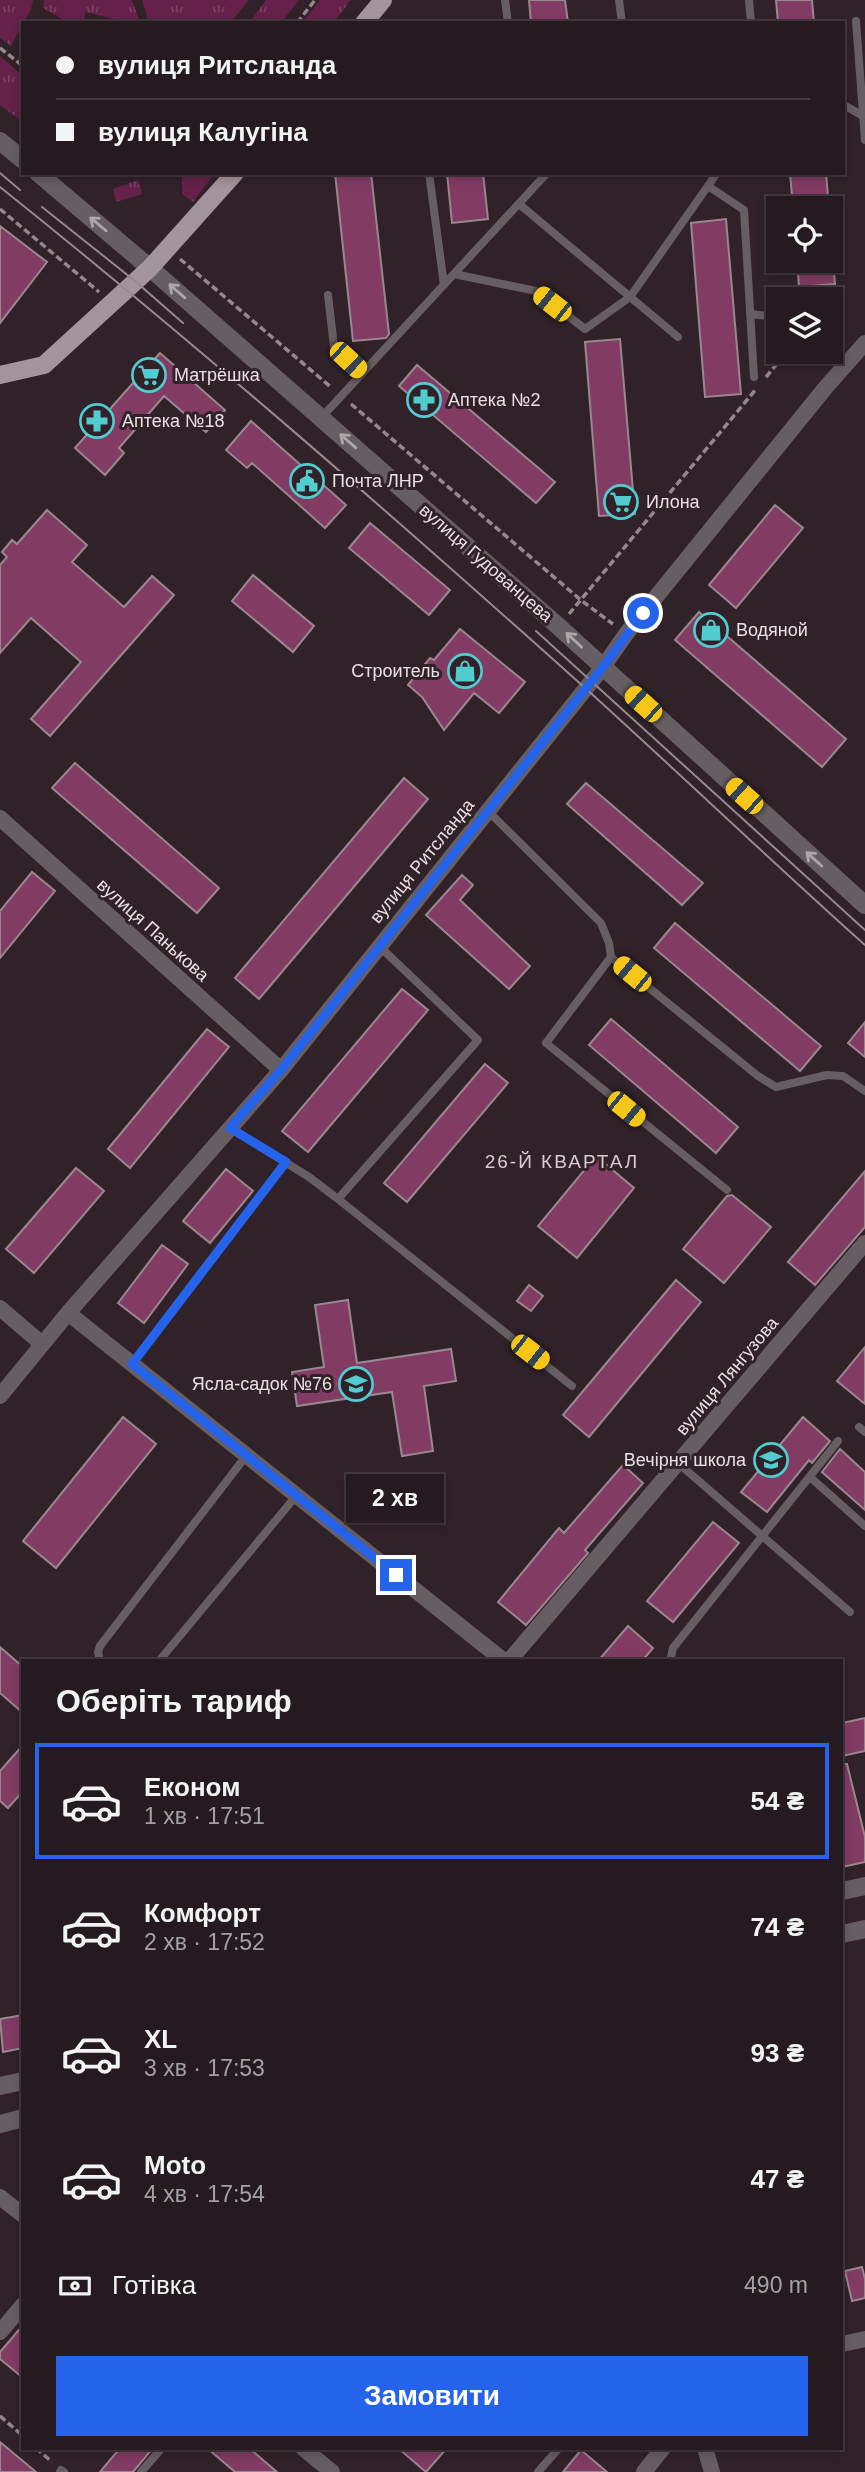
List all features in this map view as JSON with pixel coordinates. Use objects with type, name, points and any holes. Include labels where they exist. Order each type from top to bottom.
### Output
[{"type":"main road","points":[[366,21],[383,0]]},
{"type":"main road","points":[[0,375],[44,365],[150,268],[233,175]]},
{"type":"street","points":[[0,141],[21,158]]},
{"type":"street","name":"вулиця Гудованцева","points":[[40,175],[558,626],[865,905]]},
{"type":"street","name":"вулиця Ритсланда","points":[[0,1396],[68,1313],[281,1070],[603,667],[626,634],[865,343]]},
{"type":"street","name":"вулиця Панькова","points":[[0,818],[281,1070]]},
{"type":"street","name":"вулиця Лянгузова","points":[[509,1659],[865,1243]]},
{"type":"street","points":[[0,1308],[42,1345]]},
{"type":"street","points":[[68,1313],[504,1659]]},
{"type":"street","points":[[843,1891],[865,1886]]},
{"type":"street","points":[[843,1934],[865,1929]]},
{"type":"street","points":[[0,2086],[21,2081]]},
{"type":"street","points":[[0,2123],[21,2118]]},
{"type":"street","points":[[0,2197],[21,2213]]},
{"type":"street","points":[[0,2332],[21,2307]]},
{"type":"street","points":[[843,2344],[865,2339]]},
{"type":"street","points":[[305,2450],[332,2472]]},
{"type":"street","points":[[644,2472],[661,2450]]},
{"type":"street","points":[[706,2450],[712,2472]]},
{"type":"lane","points":[[505,0],[508,21]]},
{"type":"lane","points":[[619,0],[622,21]]},
{"type":"lane","points":[[749,0],[751,21]]},
{"type":"lane","points":[[856,21],[865,140]]},
{"type":"lane","points":[[845,106],[863,116]]},
{"type":"lane","points":[[429,175],[444,285]]},
{"type":"lane","points":[[321,418],[545,175]]},
{"type":"lane","points":[[454,274],[536,291],[585,329],[630,297],[716,175]]},
{"type":"lane","points":[[708,186],[744,211],[754,377]]},
{"type":"lane","points":[[519,204],[678,337]]},
{"type":"lane","points":[[328,295],[334,347],[362,373]]},
{"type":"lane","points":[[750,314],[766,316]]},
{"type":"lane","points":[[487,810],[601,923],[611,957],[758,1076],[776,1087],[827,1074],[843,1076],[865,1091]]},
{"type":"lane","points":[[338,1199],[478,1040],[379,946]]},
{"type":"lane","points":[[611,957],[546,1044],[727,1190]]},
{"type":"lane","points":[[230,1128],[286,1162],[338,1199],[572,1385]]},
{"type":"lane","points":[[132,1364],[286,1162]]},
{"type":"lane","points":[[670,1659],[673,1648],[838,1441]]},
{"type":"lane","points":[[100,1659],[100,1646],[246,1456]]},
{"type":"lane","points":[[678,1463],[850,1612]]},
{"type":"lane","points":[[810,1477],[865,1526]]},
{"type":"lane","points":[[161,1659],[296,1496]]},
{"type":"lane","points":[[141,2472],[160,2450]]},
{"type":"lane","points":[[538,2472],[557,2450]]},
{"type":"path","points":[[299,21],[315,0]]},
{"type":"path","points":[[0,48],[21,64]]},
{"type":"path","points":[[0,209],[112,303]]},
{"type":"path","points":[[177,256],[582,601],[626,634]]},
{"type":"path","points":[[558,626],[582,601],[777,364]]},
{"type":"path","points":[[0,2416],[21,2434]]},
{"type":"path","points":[[38,2450],[62,2471]]},
{"type":"green space","points":[[0,0],[33,0],[11,46],[0,38]]},
{"type":"green space","points":[[44,0],[132,0],[139,21],[122,21],[85,12],[84,21],[66,21],[43,8]]},
{"type":"green space","points":[[142,0],[249,0],[232,21],[148,21]]},
{"type":"green space","points":[[266,0],[299,0],[283,21],[250,21]]},
{"type":"green space","points":[[320,0],[351,0],[335,21],[304,21]]},
{"type":"green space","points":[[0,56],[21,74],[21,121],[0,105]]},
{"type":"green space","points":[[182,175],[213,175],[193,202],[182,194]]},
{"type":"green space","points":[[138,180],[142,194],[116,202],[113,189]]},
{"type":"building","points":[[529,0],[565,0],[568,21],[531,21]]},
{"type":"building","points":[[776,0],[812,0],[814,21],[778,21]]},
{"type":"building","points":[[335,175],[371,175],[389,334],[386,338],[353,341]]},
{"type":"building","points":[[447,175],[483,175],[488,219],[452,223]]},
{"type":"building","points":[[790,175],[826,175],[828,196],[792,196]]},
{"type":"building","points":[[726,219],[741,394],[705,397],[691,223]]},
{"type":"building","points":[[0,226],[47,262],[0,323]]},
{"type":"building","points":[[798,273],[834,273],[835,284],[799,287]]},
{"type":"building","points":[[620,339],[635,514],[599,516],[585,342]]},
{"type":"building","points":[[160,353],[225,410],[206,432],[164,396],[119,448],[124,453],[105,475],[75,448]]},
{"type":"building","points":[[417,365],[555,482],[536,503],[399,386]]},
{"type":"building","points":[[251,421],[346,505],[325,528],[252,463],[247,468],[226,450]]},
{"type":"building","points":[[775,505],[803,528],[736,608],[709,585]]},
{"type":"building","points":[[47,510],[87,545],[72,562],[124,607],[152,576],[174,595],[50,736],[31,719],[81,662],[31,618],[0,653],[0,565],[7,557],[2,552],[12,540],[17,544]]},
{"type":"building","points":[[370,523],[450,590],[429,615],[349,548]]},
{"type":"building","points":[[253,575],[314,626],[293,652],[232,601]]},
{"type":"building","points":[[699,612],[846,739],[822,767],[675,640]]},
{"type":"building","name":"Строитель","points":[[460,629],[525,682],[499,713],[474,693],[444,730],[422,697],[408,685],[430,658],[434,660]]},
{"type":"building","points":[[75,763],[219,888],[197,913],[52,788]]},
{"type":"building","points":[[404,778],[428,799],[259,999],[235,978]]},
{"type":"building","points":[[586,783],[703,883],[682,905],[567,804]]},
{"type":"building","points":[[32,872],[55,891],[0,958],[0,911]]},
{"type":"building","points":[[462,875],[473,885],[460,900],[530,966],[509,989],[426,915]]},
{"type":"building","points":[[675,923],[821,1046],[800,1071],[654,948]]},
{"type":"building","points":[[402,989],[428,1010],[308,1152],[282,1131]]},
{"type":"building","points":[[611,1019],[738,1127],[716,1153],[589,1045]]},
{"type":"building","points":[[865,1022],[865,1057],[848,1043]]},
{"type":"building","points":[[207,1029],[229,1047],[130,1168],[108,1149]]},
{"type":"building","points":[[485,1064],[508,1083],[407,1202],[384,1183]]},
{"type":"building","points":[[596,1156],[634,1188],[577,1258],[538,1226]]},
{"type":"building","points":[[76,1168],[104,1191],[34,1273],[6,1249]]},
{"type":"building","points":[[226,1169],[253,1191],[210,1243],[183,1221]]},
{"type":"building","points":[[865,1171],[865,1227],[815,1285],[788,1262]]},
{"type":"building","points":[[732,1195],[771,1227],[724,1283],[683,1249],[727,1196]]},
{"type":"building","points":[[162,1245],[188,1264],[144,1323],[118,1303]]},
{"type":"building","points":[[676,1280],[701,1302],[589,1437],[563,1415]]},
{"type":"building","points":[[529,1285],[543,1296],[531,1311],[517,1301]]},
{"type":"building","points":[[348,1300],[357,1363],[451,1349],[456,1381],[424,1386],[433,1451],[402,1456],[392,1392],[297,1406],[292,1372],[324,1367],[315,1305]]},
{"type":"building","points":[[865,1347],[865,1404],[837,1381]]},
{"type":"building","points":[[123,1417],[156,1444],[56,1568],[23,1541]]},
{"type":"building","points":[[803,1417],[830,1441],[812,1463],[809,1460],[767,1512],[741,1492]]},
{"type":"building","points":[[840,1449],[865,1472],[865,1510],[822,1472]]},
{"type":"building","points":[[623,1465],[643,1483],[585,1550],[588,1553],[526,1625],[498,1602],[559,1528],[564,1533]]},
{"type":"building","points":[[713,1522],[739,1543],[673,1622],[647,1601]]},
{"type":"building","points":[[628,1626],[653,1648],[644,1659],[600,1659]]},
{"type":"building","points":[[0,1647],[21,1665],[21,1711],[0,1693]]},
{"type":"building","points":[[865,1718],[865,1751],[843,1756],[843,1723]]},
{"type":"building","points":[[21,1747],[21,1793],[8,1808],[0,1801],[0,1771]]},
{"type":"building","points":[[843,1764],[847,1764],[865,1837],[865,1862],[843,1867]]},
{"type":"building","points":[[21,2015],[21,2048],[3,2052],[0,2019]]},
{"type":"building","points":[[862,2267],[865,2298],[852,2301],[845,2271]]},
{"type":"building","points":[[21,2327],[21,2376],[0,2359],[0,2352]]},
{"type":"building","points":[[0,2442],[36,2472],[0,2472]]},
{"type":"building","points":[[118,2450],[151,2450],[133,2472],[100,2472]]},
{"type":"building","points":[[209,2450],[251,2450],[277,2472],[235,2472]]},
{"type":"building","points":[[400,2450],[445,2450],[426,2472]]},
{"type":"building","points":[[581,2450],[607,2472],[563,2472]]},
{"type":"tram line","points":[[0,173],[20,190]]},
{"type":"tram line","points":[[0,187],[222,370],[368,496],[584,687],[865,945]]},
{"type":"tram line","points":[[42,207],[183,323]]},
{"type":"tram line","points":[[536,631],[865,930]]},
{"type":"place","name":"Матрёшка","points":[[149,375]]},
{"type":"place","name":"Аптека №2","points":[[424,400]]},
{"type":"place","name":"Аптека №18","points":[[97,421]]},
{"type":"place","name":"Почта ЛНР","points":[[307,481]]},
{"type":"place","name":"Илона","points":[[621,502]]},
{"type":"place","name":"Водяной","points":[[711,630]]},
{"type":"place","name":"Строитель","points":[[465,671]]},
{"type":"place","name":"Ясла-садок №76","points":[[356,1384]]},
{"type":"place","name":"Вечірня школа","points":[[771,1460]]},
{"type":"district","name":"26-Й КВАРТАЛ","points":[[562,1161]]},
{"type":"route","points":[[396,1575],[132,1364],[286,1162],[230,1128],[281,1070],[603,667],[643,613]]}]
